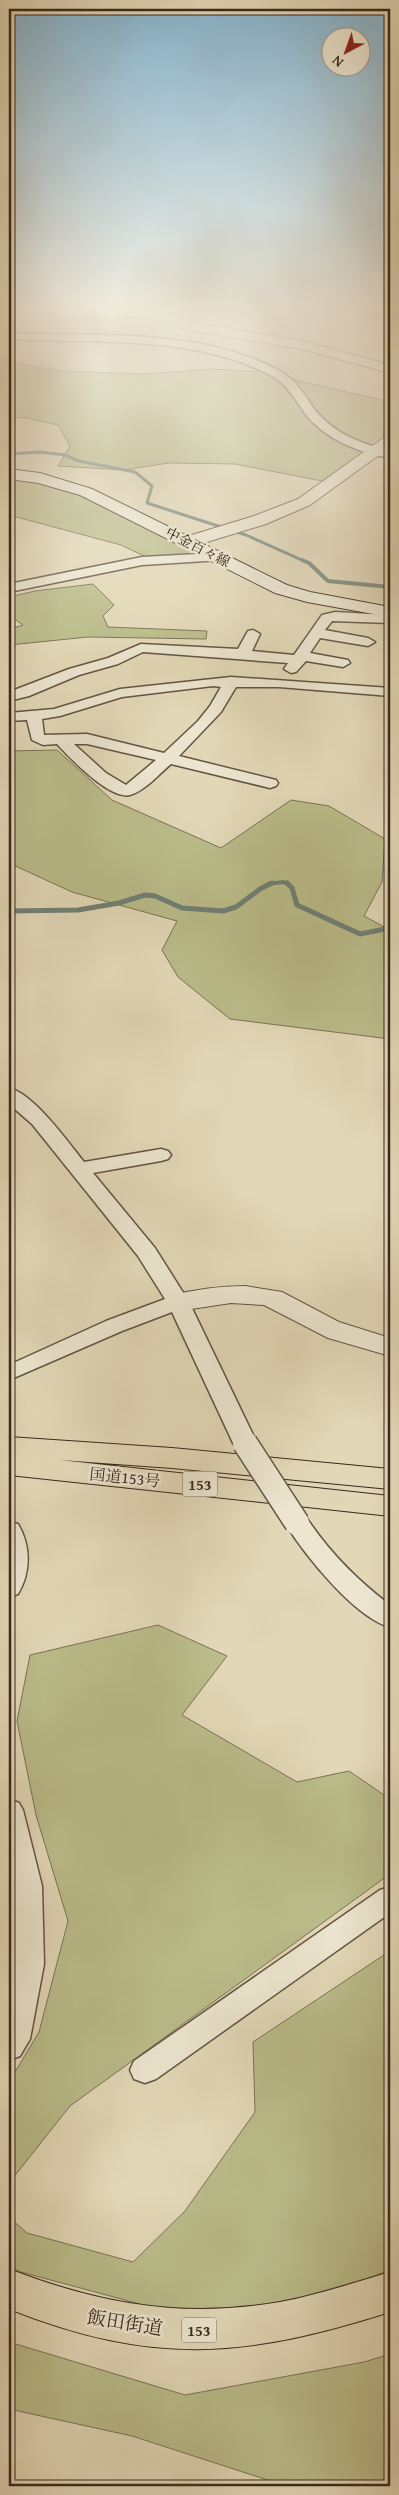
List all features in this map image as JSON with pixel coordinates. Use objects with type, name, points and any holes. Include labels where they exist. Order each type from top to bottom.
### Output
[{"type":"highway","name":"国道153号","points":[[9,1447],[172,1458],[390,1479]]},
{"type":"highway","name":"国道153号","points":[[9,1465],[390,1506]]},
{"type":"highway","name":"飯田街道","points":[[9,2289],[71,2314],[132,2326],[185,2330],[240,2328],[280,2322],[330,2310],[390,2292]]},
{"type":"street","points":[[323,423],[351,443],[382,453]]},
{"type":"street","points":[[188,542],[260,520],[304,502],[382,453],[390,440]]},
{"type":"street","name":"中金百々線","points":[[9,474],[40,478],[86,492],[280,588],[307,597],[390,612]]},
{"type":"street","points":[[9,588],[142,561],[217,557]]},
{"type":"street","points":[[280,682],[301,658],[327,618],[335,616],[390,618]]},
{"type":"street","points":[[317,633],[368,642]]},
{"type":"street","points":[[243,654],[253,634]]},
{"type":"street","points":[[9,697],[24,693],[74,672],[113,661],[141,648],[301,658],[343,663]]},
{"type":"street","points":[[62,740],[97,772],[127,791],[167,759],[213,711],[226,693],[231,682]]},
{"type":"street","points":[[9,717],[55,713],[120,693],[231,682],[280,682],[390,692]]},
{"type":"street","points":[[34,716],[37,738],[43,740],[84,738],[270,783]]},
{"type":"street","points":[[12,1100],[39,1120],[147,1253],[178,1302],[245,1443],[311,1544],[353,1590],[390,1618]]},
{"type":"street","points":[[80,1169],[161,1155]]},
{"type":"street","points":[[9,1373],[107,1329],[178,1302],[236,1294],[284,1302],[320,1324],[359,1340],[390,1347]]},
{"type":"street","points":[[9,1530],[15,1546],[16,1562],[9,1588]]},
{"type":"street","points":[[9,1810],[28,1886],[28,1964],[15,2039],[9,2047]]},
{"type":"street","points":[[145,2070],[390,1898]]},
{"type":"green space","points":[[51,423],[390,423],[390,434],[322,481],[235,464],[169,463],[124,470],[58,466],[70,446],[58,425]]},
{"type":"green space","points":[[9,477],[60,487],[84,496],[201,556],[146,557],[121,545],[9,515]]},
{"type":"green space","points":[[93,584],[114,605],[103,616],[108,627],[207,631],[206,639],[88,637],[9,645],[9,629],[23,625],[9,615],[9,597],[35,591]]},
{"type":"green space","points":[[57,750],[112,800],[221,848],[291,800],[329,806],[385,839],[382,882],[364,916],[390,930],[390,1039],[230,1019],[178,977],[162,950],[177,921],[72,892],[9,863],[9,751]]},
{"type":"green space","points":[[158,1625],[227,1656],[182,1715],[297,1782],[349,1771],[390,1799],[390,1874],[70,2106],[9,2183],[9,2082],[39,2032],[68,1921],[36,1815],[17,1721],[30,1655]]},
{"type":"green space","points":[[390,1951],[390,2270],[300,2305],[177,2314],[21,2272],[9,2266],[9,2217],[27,2233],[133,2262],[185,2211],[255,2112],[253,2042]]},
{"type":"green space","points":[[9,2342],[185,2395],[364,2362],[390,2354],[390,2486],[286,2486],[132,2436],[9,2409]]},
{"type":"waterway","points":[[9,454],[40,452],[65,455],[79,461],[135,472],[152,486],[147,503],[246,535],[304,561]]},
{"type":"waterway","points":[[302,560],[309,563],[328,581],[390,587]]},
{"type":"waterway","points":[[271,884],[283,882],[288,884]]},
{"type":"waterway","points":[[9,911],[78,910],[119,903],[145,895],[155,896],[182,908],[223,911],[236,907],[260,889],[271,884]]},
{"type":"waterway","points":[[288,884],[292,888],[297,905],[360,934],[390,928]]}]
